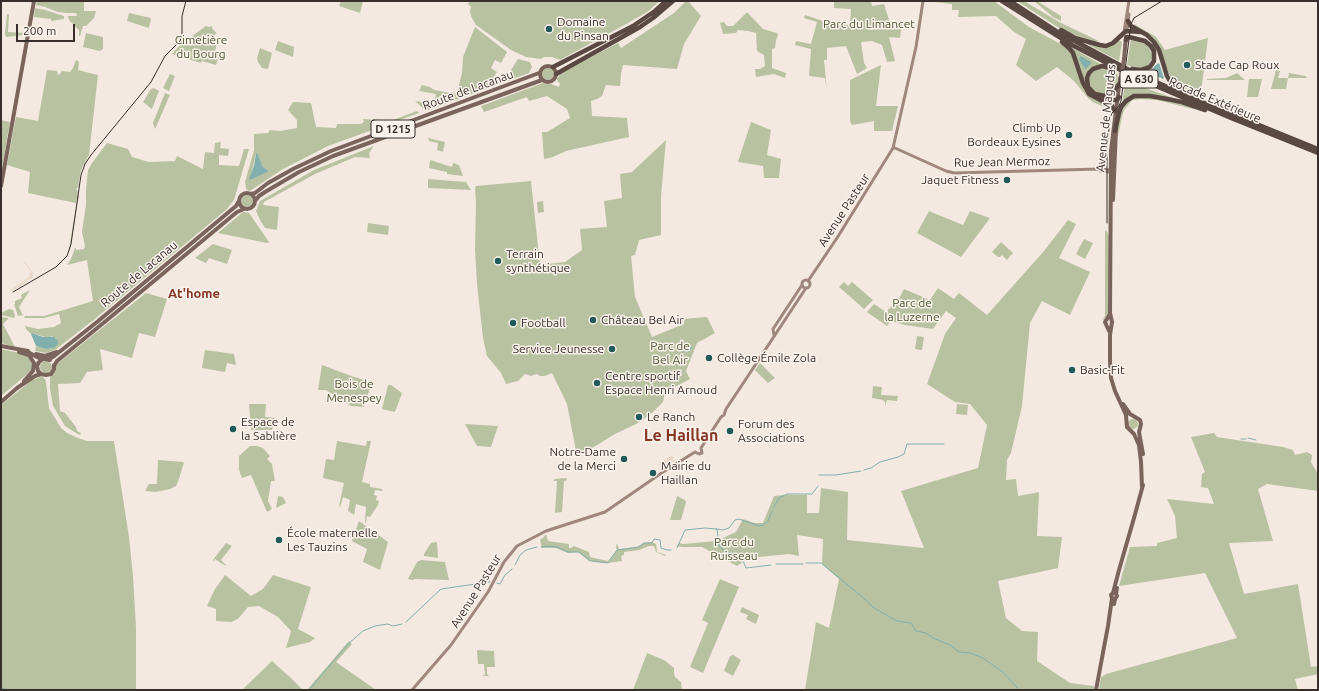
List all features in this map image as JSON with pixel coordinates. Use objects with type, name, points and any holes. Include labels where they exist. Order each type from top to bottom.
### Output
[{"type":"highway","points":[[553,67],[633,26],[655,11],[666,1]]},
{"type":"highway","points":[[556,74],[640,27],[673,1]]},
{"type":"highway","name":"Rocade Extérieure","points":[[1002,1],[1072,45],[1130,75],[1318,153]]},
{"type":"highway","name":"A 630","points":[[1010,1],[1056,31],[1132,71],[1195,99],[1318,149]]},
{"type":"highway","points":[[1031,15],[1034,15],[1075,38],[1106,46],[1113,43],[1126,31],[1140,32]]},
{"type":"highway","points":[[1128,21],[1131,26],[1151,39],[1158,48],[1167,76],[1171,83],[1194,96],[1195,99]]},
{"type":"highway","points":[[1050,32],[1073,53],[1086,90],[1089,94],[1112,106],[1115,110]]},
{"type":"highway","points":[[1105,58],[1135,70],[1145,70],[1150,66],[1155,58],[1154,51],[1151,46],[1145,41],[1131,37],[1127,37],[1126,40]]},
{"type":"highway","points":[[1120,80],[1114,90],[1107,95],[1098,96],[1090,90],[1087,84],[1087,78],[1091,71],[1100,66],[1106,66],[1130,75]]},
{"type":"highway","points":[[1115,131],[1121,107],[1126,101],[1134,96],[1154,97],[1182,102],[1227,119],[1231,118]]},
{"type":"highway","points":[[1101,100],[1118,99]]},
{"type":"main road","points":[[1,186],[34,1]]},
{"type":"main road","name":"Avenue Pasteur","points":[[412,690],[452,645],[488,592],[504,562],[518,546],[546,531],[605,512],[695,452],[701,454],[702,448],[724,415],[726,409],[774,335],[809,285],[808,281],[835,241],[893,148],[916,47],[923,1]]},
{"type":"main road","name":"Avenue de Magudas","points":[[1127,420],[1111,378],[1109,322],[1112,172],[1118,99],[1126,40],[1129,1]]},
{"type":"main road","name":"Avenue de Magudas","points":[[1123,59],[1129,1]]},
{"type":"main road","name":"Route de Lacanau","points":[[251,194],[293,169],[331,151],[539,73],[544,66],[553,67]]},
{"type":"main road","points":[[553,67],[556,74]]},
{"type":"main road","points":[[539,73],[542,80]]},
{"type":"main road","name":"Route de Lacanau","points":[[256,201],[259,196],[299,172],[333,156],[542,80],[546,82],[551,81],[554,79],[556,74]]},
{"type":"main road","name":"Avenue de Magudas","points":[[1111,236],[1113,197],[1111,146],[1115,110],[1118,99]]},
{"type":"main road","name":"Rue Jean Mermoz","points":[[893,148],[954,173],[1094,170],[1112,172]]},
{"type":"main road","points":[[244,194],[251,194],[256,201],[252,208],[248,210],[240,206],[239,201],[240,197],[244,194]]},
{"type":"main road","name":"Route de Lacanau","points":[[49,359],[97,322],[236,206],[239,201]]},
{"type":"main road","name":"Route de Lacanau","points":[[54,366],[57,361],[112,315],[237,212],[244,209]]},
{"type":"main road","name":"Avenue Pasteur","points":[[774,335],[773,329],[803,282],[808,281]]},
{"type":"main road","points":[[802,285],[806,288]]},
{"type":"main road","points":[[1,347],[40,355],[48,355],[55,353],[65,346]]},
{"type":"main road","points":[[1,347],[31,354],[37,359],[35,373],[21,384]]},
{"type":"main road","points":[[1,402],[33,371],[34,363],[32,359],[29,356],[17,351]]},
{"type":"main road","points":[[17,388],[37,375],[50,374],[54,369],[52,362],[49,359],[44,359],[26,351]]},
{"type":"main road","points":[[37,366],[44,359]]},
{"type":"main road","points":[[37,366],[41,374]]},
{"type":"main road","name":"Avenue de Magudas","points":[[1121,402],[1134,416]]},
{"type":"main road","points":[[1096,690],[1113,599],[1117,597],[1115,593],[1120,566],[1142,487],[1145,471],[1139,428],[1141,424],[1140,420],[1134,416],[1127,420],[1127,426],[1132,430],[1140,451],[1142,487]]},
{"type":"main road","points":[[1132,430],[1139,428]]},
{"type":"green space","points":[[37,1],[84,1],[84,11],[96,11],[94,18],[86,26],[83,26],[79,36],[79,30],[69,20],[68,16],[77,16],[76,13],[58,12],[36,5]]},
{"type":"green space","points":[[341,1],[363,1],[360,13],[339,6]]},
{"type":"green space","name":"Domaine du Pinsan","points":[[470,1],[660,1],[647,12],[560,60],[552,57],[544,57],[541,59],[526,57],[511,50],[476,25],[471,16],[471,7],[468,4]]},
{"type":"green space","points":[[686,1],[688,1],[701,16],[684,44],[677,69],[623,65],[620,86],[606,85],[602,96],[591,101],[592,116],[627,118],[629,137],[566,151],[544,159],[542,132],[547,132],[570,118],[567,109],[547,96],[529,101],[527,97],[484,112],[481,106],[543,83],[559,87],[560,83],[557,79],[561,73],[618,43],[621,48],[674,13]]},
{"type":"green space","name":"Parc du Limancet","points":[[834,1],[871,1],[872,6],[884,4],[890,23],[902,23],[900,38],[889,37],[895,61],[887,62],[882,45],[872,41],[861,42],[864,63],[867,68],[857,74],[846,46],[827,48],[827,60],[824,60],[827,91],[825,78],[809,76],[811,49],[795,45],[796,41],[811,44],[817,22],[804,18],[805,15],[832,24],[850,25],[851,9],[834,8]]},
{"type":"green space","points":[[925,1],[994,1],[1029,27],[1068,48],[1072,54],[1084,90],[1087,94],[1111,107],[1111,110],[1093,102],[1074,81],[1057,67],[1036,81],[1016,65],[1026,39],[1014,32],[996,16],[958,17],[959,10],[952,10],[952,4]]},
{"type":"green space","points":[[1017,1],[1024,1],[1061,23],[1099,41],[1074,35],[1059,28]]},
{"type":"green space","points":[[1034,1],[1037,1],[1061,16],[1061,21],[1053,17]]},
{"type":"green space","points":[[35,8],[64,16],[64,19],[51,21],[51,19],[34,17]]},
{"type":"green space","points":[[747,12],[763,29],[777,33],[778,36],[775,48],[772,49],[772,68],[786,73],[785,78],[774,74],[756,77],[755,69],[760,69],[765,66],[764,55],[757,51],[756,33],[738,30],[736,33],[723,34],[720,23],[724,22],[727,26],[733,26]]},
{"type":"green space","points":[[129,13],[151,18],[149,28],[127,21]]},
{"type":"green space","points":[[7,14],[9,14],[8,32],[24,33],[24,35],[6,37]]},
{"type":"green space","name":"Stade Cap Roux","points":[[1134,24],[1156,37],[1165,50],[1208,38],[1202,85],[1199,91],[1202,95],[1180,87],[1172,81],[1158,46],[1133,26]]},
{"type":"green space","name":"Cimetière du Bourg","points":[[206,26],[212,26],[217,34],[215,34],[213,40],[218,41],[214,54],[219,56],[216,65],[202,61],[201,63],[172,54],[180,45]]},
{"type":"green space","points":[[475,27],[507,52],[501,63],[495,60],[491,68],[497,72],[493,78],[505,77],[508,75],[518,59],[530,62],[532,67],[529,73],[426,111],[415,101],[434,104],[436,94],[419,91],[422,85],[430,87],[434,90],[450,93],[453,92],[455,94],[457,93],[462,73],[463,57]]},
{"type":"green space","points":[[86,33],[103,37],[103,49],[100,51],[83,47]]},
{"type":"green space","points":[[1075,38],[1100,46],[1119,40],[1122,42],[1119,61]]},
{"type":"green space","points":[[1131,38],[1143,42],[1151,47],[1154,57],[1148,66],[1137,69],[1127,65]]},
{"type":"green space","points":[[278,41],[294,47],[293,57],[275,50]]},
{"type":"green space","points":[[1071,47],[1102,65],[1093,68],[1086,84],[1100,97],[1115,90],[1113,98],[1101,98],[1089,92]]},
{"type":"green space","points":[[260,48],[272,53],[268,69],[262,68],[258,62],[257,58]]},
{"type":"green space","points":[[76,60],[79,62],[78,70],[98,75],[89,155],[81,170],[78,188],[76,188],[78,192],[76,203],[28,193],[30,172],[7,165],[16,117],[38,121],[47,70],[57,71],[58,75],[62,71],[70,72]]},
{"type":"green space","points":[[881,65],[876,106],[898,106],[892,131],[874,131],[874,121],[852,125],[850,121],[850,80]]},
{"type":"green space","points":[[1102,67],[1110,69],[1118,74],[1116,85],[1107,94],[1099,94],[1089,86],[1088,81],[1094,70]]},
{"type":"green space","points":[[546,68],[550,68],[554,74],[550,80],[546,80],[542,76],[542,72]]},
{"type":"green space","points":[[1276,70],[1280,71],[1278,78],[1288,78],[1286,89],[1271,89]]},
{"type":"green space","points":[[1237,73],[1245,80],[1207,80],[1226,78]]},
{"type":"green space","points":[[1289,73],[1306,76],[1307,78],[1288,78]]},
{"type":"green space","points":[[170,74],[175,76],[169,91],[163,88]]},
{"type":"green space","points":[[1126,78],[1148,89],[1182,101],[1141,94],[1122,103]]},
{"type":"green space","points":[[1249,79],[1262,79],[1258,97],[1247,97]]},
{"type":"green space","points":[[154,88],[159,91],[152,109],[143,102],[151,89]]},
{"type":"green space","points":[[165,93],[170,95],[155,129],[153,123]]},
{"type":"green space","points":[[1146,97],[1183,104],[1197,110],[1157,100],[1132,100],[1124,110],[1117,136],[1120,112],[1125,103],[1134,98]]},
{"type":"green space","points":[[293,102],[311,103],[316,127],[336,128],[337,124],[361,124],[364,122],[363,119],[383,120],[385,123],[417,111],[419,113],[328,146],[283,169],[250,191],[247,190],[245,182],[254,150],[254,134],[268,133],[270,130],[280,131],[297,128],[297,120],[288,110]],"holes":[[[257,154],[263,167],[268,170],[250,180]]]},
{"type":"green space","points":[[1,120],[10,122],[1,173]]},
{"type":"green space","points":[[751,122],[771,130],[767,155],[781,159],[779,178],[764,178],[763,166],[738,162]]},
{"type":"green space","points":[[428,138],[445,142],[443,152],[437,150],[438,143],[429,141]]},
{"type":"green space","name":"Parc de Bel Air","points":[[666,140],[661,196],[661,235],[639,240],[635,255],[631,256],[635,297],[652,337],[684,324],[684,319],[707,317],[715,333],[697,343],[686,371],[690,379],[673,388],[666,389],[663,402],[653,412],[638,423],[615,434],[577,456],[567,404],[552,373],[545,376],[540,376],[537,374],[531,376],[525,374],[518,381],[506,384],[501,373],[487,356],[483,338],[477,284],[475,249],[475,188],[476,186],[531,181],[540,265],[565,262],[582,250],[580,229],[607,227],[604,201],[622,198],[620,174],[632,172]]},
{"type":"green space","points":[[221,142],[220,148],[229,149],[228,156],[219,155],[219,165],[239,166],[244,149],[249,149],[234,200],[227,209],[96,318],[55,350],[46,353],[35,351],[36,346],[46,349],[54,348],[52,336],[49,338],[31,334],[25,326],[38,329],[54,327],[61,323],[59,314],[44,318],[24,318],[25,316],[44,316],[93,301],[87,260],[67,265],[75,248],[76,250],[84,249],[85,246],[82,232],[86,205],[88,170],[107,143],[128,149],[132,157],[149,162],[175,161],[177,156],[203,169],[205,152],[214,153],[215,143]]},
{"type":"green space","points":[[374,146],[369,153],[370,158],[355,157],[315,174],[264,202],[263,205],[279,207],[277,230],[265,228],[256,211],[260,201],[314,170]]},
{"type":"green space","points":[[430,160],[452,167],[453,163],[457,164],[459,165],[463,176],[447,174],[447,172],[429,168]]},
{"type":"green space","points":[[428,179],[466,182],[471,190],[428,188]]},
{"type":"green space","points":[[79,195],[70,250],[69,249]]},
{"type":"green space","points":[[245,195],[249,195],[253,201],[249,207],[245,207],[241,203],[241,199]]},
{"type":"green space","points":[[543,201],[544,212],[538,213],[537,202]]},
{"type":"green space","points":[[929,211],[963,225],[970,211],[990,218],[961,257],[917,233]]},
{"type":"green space","points":[[243,212],[249,213],[269,242],[267,243],[218,233]]},
{"type":"green space","points":[[1068,220],[1076,224],[1059,258],[1090,272],[1070,315],[1042,301],[1030,323],[1022,406],[1011,453],[1007,460],[1006,480],[1016,479],[1018,496],[1039,492],[1037,536],[1062,537],[1058,568],[998,581],[1006,618],[1022,631],[1038,632],[1037,661],[1070,683],[1093,686],[1094,690],[805,690],[816,622],[829,628],[839,579],[822,564],[823,539],[797,535],[799,556],[789,554],[749,558],[737,566],[702,547],[677,546],[679,543],[683,544],[716,541],[736,532],[743,519],[754,523],[763,523],[774,496],[807,495],[807,513],[819,513],[821,488],[848,492],[847,540],[924,548],[901,491],[978,468],[987,425],[970,404],[955,402],[927,384],[945,334],[956,318],[946,311],[933,329],[905,325],[891,321],[887,326],[867,312],[874,304],[886,312],[900,297],[904,289],[930,300],[938,288],[954,299],[959,293],[987,315],[1044,251]]},
{"type":"green space","points":[[368,223],[389,226],[388,235],[367,232]]},
{"type":"green space","points":[[1105,230],[1110,236],[1108,314],[1102,320],[1105,316]]},
{"type":"green space","points":[[1084,239],[1093,243],[1085,259],[1076,254]]},
{"type":"green space","points":[[1001,242],[1013,253],[1007,260],[1002,255],[998,257],[992,252]]},
{"type":"green space","points":[[213,244],[232,250],[227,264],[209,258],[206,263],[195,258]]},
{"type":"green space","points":[[844,282],[848,286],[852,282],[873,300],[864,309],[839,287]]},
{"type":"green space","points":[[30,290],[19,307],[24,315],[18,316],[14,304],[15,301],[22,298],[21,295]]},
{"type":"green space","points":[[146,293],[167,299],[155,337],[139,333],[132,358],[100,349],[103,370],[87,372],[80,383],[58,384],[60,411],[65,413],[76,427],[77,431],[81,433],[80,435],[65,426],[53,406],[50,389],[50,377],[58,363]]},
{"type":"green space","points":[[9,309],[13,310],[15,316],[14,318],[1,315],[1,313]]},
{"type":"green space","points":[[1,317],[9,318],[3,324],[15,347],[1,343]]},
{"type":"green space","points":[[917,336],[924,337],[922,350],[915,349]]},
{"type":"green space","points":[[1,349],[24,354],[30,358],[33,364],[32,370],[1,396]]},
{"type":"green space","points":[[205,350],[234,354],[236,365],[227,363],[225,372],[202,368]]},
{"type":"green space","points":[[44,361],[48,361],[52,367],[48,373],[44,373],[40,369],[40,365]]},
{"type":"green space","points":[[760,363],[775,378],[768,383],[755,370]]},
{"type":"green space","name":"Bois de Menespey","points":[[322,365],[372,382],[364,407],[351,406],[326,390],[318,390]]},
{"type":"green space","points":[[42,376],[46,382],[49,408],[61,428],[67,433],[87,441],[114,441],[129,537],[133,576],[136,628],[136,690],[1,690],[1,405],[31,381]]},
{"type":"green space","points":[[388,385],[391,385],[402,393],[395,412],[382,409]]},
{"type":"green space","points":[[873,386],[882,387],[881,395],[898,396],[897,401],[887,400],[885,406],[885,402],[883,400],[872,398]]},
{"type":"green space","points":[[249,404],[266,404],[265,417],[275,418],[272,430],[251,430]]},
{"type":"green space","points":[[957,404],[968,405],[967,415],[956,414]]},
{"type":"green space","points":[[1131,419],[1135,419],[1137,420],[1137,428],[1131,429],[1128,426],[1128,422]]},
{"type":"green space","points":[[465,424],[498,426],[491,447],[477,446]]},
{"type":"green space","points":[[1214,433],[1217,437],[1283,447],[1293,450],[1295,455],[1307,452],[1312,455],[1311,462],[1318,474],[1318,491],[1267,484],[1258,489],[1273,541],[1229,543],[1244,594],[1298,584],[1311,667],[1318,666],[1318,674],[1295,679],[1298,690],[1099,690],[1101,677],[1106,674],[1237,638],[1205,573],[1119,586],[1130,547],[1157,546],[1157,543],[1177,538],[1175,516],[1167,499],[1214,504],[1208,488],[1201,487],[1202,474],[1205,472],[1191,437]]},
{"type":"green space","points":[[337,441],[366,446],[367,441],[371,441],[362,482],[370,484],[370,487],[382,489],[383,491],[375,490],[374,495],[377,496],[376,500],[379,501],[378,505],[370,517],[367,516],[366,523],[366,507],[356,504],[354,515],[348,511],[350,500],[343,497],[340,507],[339,506],[344,483],[323,478],[326,459],[334,460]]},
{"type":"green space","points":[[250,446],[263,448],[270,456],[267,459],[272,464],[275,481],[271,481],[268,501],[272,509],[267,512],[251,475],[242,478],[239,470],[239,456]]},
{"type":"green space","points":[[158,460],[184,462],[178,482],[176,486],[170,489],[156,492],[145,491],[149,484],[157,484]]},
{"type":"green space","points":[[566,478],[567,480],[564,481],[562,512],[555,513],[557,481],[553,481],[555,479]]},
{"type":"green space","points":[[278,496],[283,497],[286,503],[276,508]]},
{"type":"green space","points":[[677,496],[686,502],[681,520],[670,520]]},
{"type":"green space","points":[[359,521],[388,542],[380,570],[363,562],[367,549],[352,541]]},
{"type":"green space","points":[[546,534],[548,541],[569,544],[569,548],[574,546],[589,552],[590,557],[608,561],[617,550],[617,543],[619,549],[638,547],[644,543],[651,542],[656,544],[657,552],[666,555],[665,556],[656,552],[654,546],[649,546],[639,550],[624,552],[624,555],[621,556],[622,561],[607,563],[589,561],[578,552],[568,553],[556,548],[542,548],[540,539],[542,539]]},
{"type":"green space","points":[[437,542],[438,558],[424,556],[431,543]]},
{"type":"green space","points":[[226,543],[232,546],[221,560],[227,566],[215,559],[214,561],[213,560]]},
{"type":"green space","points":[[421,560],[445,562],[449,580],[408,579],[417,562]]},
{"type":"green space","points":[[225,575],[251,596],[263,589],[273,575],[311,587],[298,629],[315,638],[310,642],[286,648],[291,631],[278,617],[259,606],[248,607],[238,619],[231,622],[216,621],[216,609],[207,606],[215,589]]},
{"type":"green space","points":[[720,579],[739,587],[703,673],[690,667],[708,623],[702,620]]},
{"type":"green space","points":[[742,607],[759,615],[756,624],[746,619],[748,615],[740,612]]},
{"type":"green space","points":[[349,641],[352,644],[336,662],[376,690],[307,690]]},
{"type":"green space","points":[[477,650],[494,651],[495,667],[487,667],[487,674],[489,676],[483,676],[485,674],[484,664],[478,664]]},
{"type":"green space","points":[[647,653],[664,660],[674,668],[675,677],[681,682],[682,690],[633,690]]},
{"type":"green space","points":[[733,655],[741,660],[733,676],[724,671],[730,656]]},
{"type":"green space","points":[[272,661],[292,679],[303,690],[242,690]]},
{"type":"shaded area","points":[[25,261],[33,273],[32,278],[9,291],[30,276],[29,274],[31,272],[24,262]]},
{"type":"shaded area","points":[[672,455],[675,462],[663,470],[659,464]]},
{"type":"water","points":[[1080,56],[1091,62],[1091,64],[1085,69],[1079,59]]},
{"type":"water","points":[[1159,63],[1164,78],[1163,79],[1149,72]]},
{"type":"water","points":[[257,153],[263,167],[268,170],[267,172],[250,180],[249,179]]},
{"type":"water","points":[[32,333],[43,337],[54,337],[58,341],[58,344],[54,348],[46,349],[36,346],[31,334]]},
{"type":"water","points":[[682,343],[691,346],[692,348],[689,352],[681,351]]},
{"type":"waterway","points":[[1248,438],[1256,440]]},
{"type":"waterway","points":[[1241,439],[1246,439]]},
{"type":"waterway","points":[[864,470],[871,468],[880,462],[904,454],[907,444],[944,444]]},
{"type":"waterway","points":[[819,475],[836,475],[861,471]]},
{"type":"waterway","points":[[773,508],[779,498],[787,494],[812,494],[818,486]]},
{"type":"waterway","points":[[717,529],[723,530],[729,528],[735,520],[739,519],[759,526],[764,525],[768,521],[772,511]]},
{"type":"waterway","points":[[677,548],[685,530],[705,528],[717,529],[719,545],[723,550],[742,558],[746,568],[771,565]]},
{"type":"waterway","points":[[618,550],[638,547],[644,543],[652,543],[654,539],[660,540],[661,548],[671,550]]},
{"type":"waterway","points":[[515,565],[520,555],[526,550],[537,547]]},
{"type":"waterway","points":[[541,547],[557,547],[568,552],[579,552],[591,561]]},
{"type":"waterway","points":[[610,560],[617,550]]},
{"type":"waterway","points":[[592,561],[609,562]]},
{"type":"waterway","points":[[806,563],[821,563],[874,608],[897,621],[911,623],[916,631],[926,633],[933,638],[950,645],[959,652],[970,653],[983,658],[1004,673],[1019,690]]},
{"type":"waterway","points":[[776,564],[803,564]]},
{"type":"waterway","points":[[497,583],[500,584],[505,575],[512,569]]},
{"type":"waterway","points":[[406,622],[441,589],[490,582]]},
{"type":"waterway","points":[[309,690],[348,644],[363,631],[375,626],[388,624],[393,626],[402,624]]},
{"type":"waterway","points":[[1,688],[10,690]]},
{"type":"tram line","points":[[13,292],[56,267],[67,256],[71,244],[81,175],[85,164],[151,82],[165,56],[180,41],[182,35],[182,16],[186,1]]},
{"type":"tram line","points":[[1107,223],[1107,149],[1110,118],[1121,101],[1131,24],[1134,18],[1162,1]]},
{"type":"place","name":"Domaine du Pinsan","points":[[549,29]]},
{"type":"place","name":"Stade Cap Roux","points":[[1187,65]]},
{"type":"place","name":"Climb Up Bordeaux Eysines","points":[[1069,135]]},
{"type":"place","name":"Jaquet Fitness","points":[[1007,180]]},
{"type":"place","name":"Terrain synthétique","points":[[498,261]]},
{"type":"place","name":"Château Bel Air","points":[[593,320]]},
{"type":"place","name":"Football","points":[[513,323]]},
{"type":"place","name":"Service Jeunesse","points":[[612,349]]},
{"type":"place","name":"Collège Émile Zola","points":[[709,358]]},
{"type":"place","name":"Basic-Fit","points":[[1072,370]]},
{"type":"place","name":"Centre sportif Espace Henri Arnoud","points":[[597,383]]},
{"type":"place","name":"Le Ranch","points":[[639,417]]},
{"type":"place","name":"Espace de la Sablière","points":[[233,429]]},
{"type":"place","name":"Forum des Associations","points":[[730,431]]},
{"type":"place","name":"Notre-Dame de la Merci","points":[[624,459]]},
{"type":"place","name":"Mairie du Haillan","points":[[653,473]]},
{"type":"place","name":"École maternelle Les Tauzins","points":[[279,540]]},
{"type":"district","name":"At'home","points":[[194,294]]},
{"type":"district","name":"Le Haillan","points":[[681,436]]},
{"type":"park label","name":"Parc de la Luzerne","points":[[912,310]]},
{"type":"park label","name":"Parc du Ruisseau","points":[[734,549]]}]
